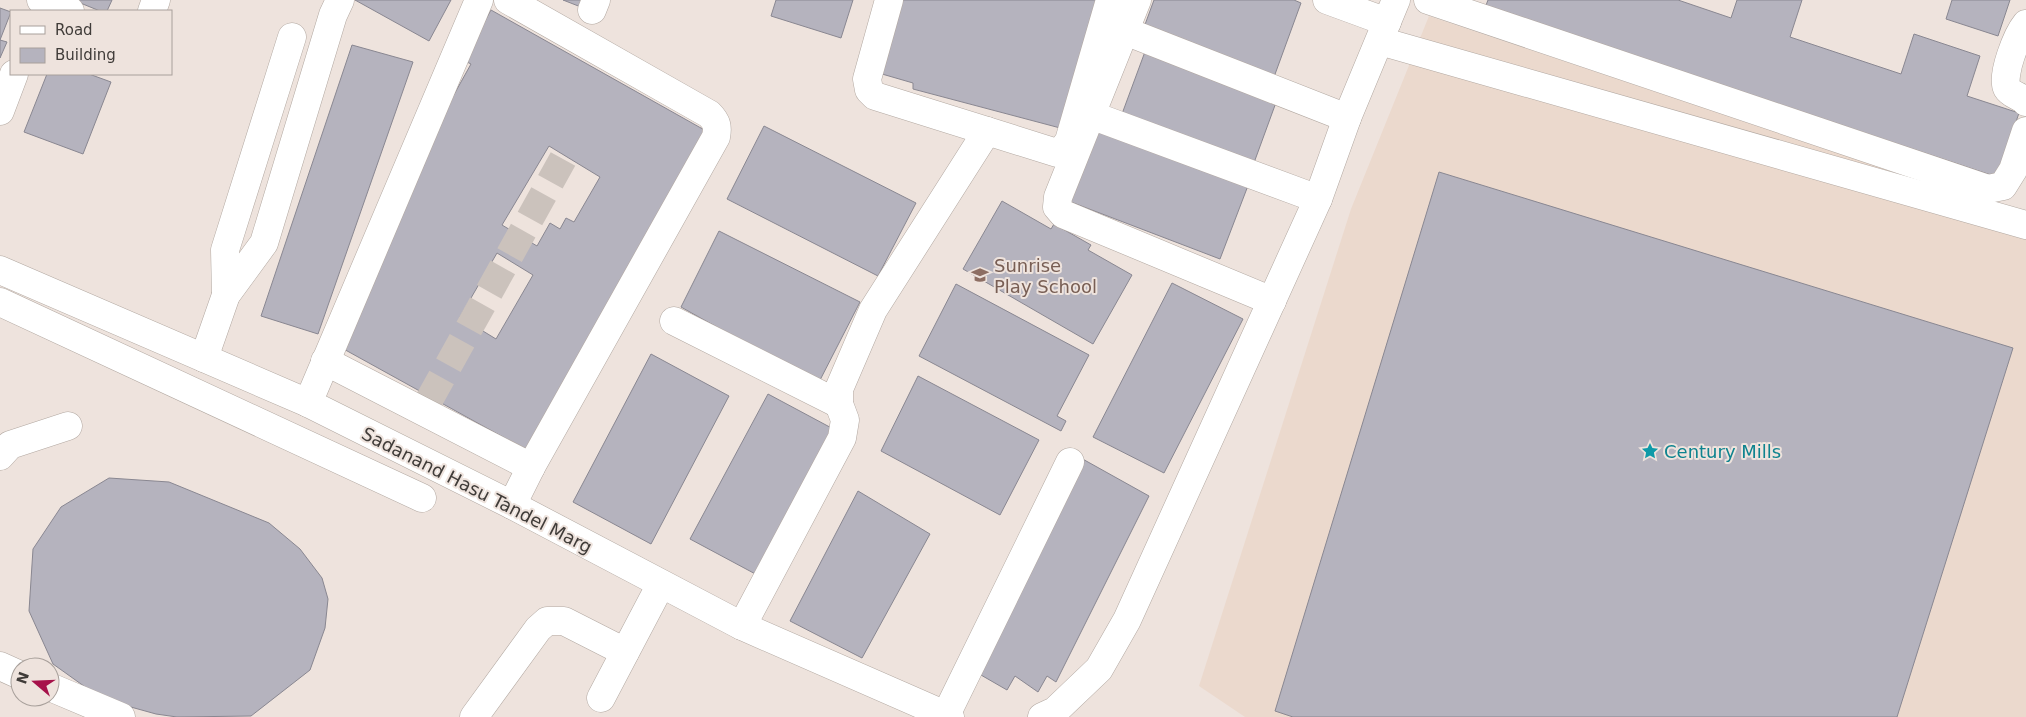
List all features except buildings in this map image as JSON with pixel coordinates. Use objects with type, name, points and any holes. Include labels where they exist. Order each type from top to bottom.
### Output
[{"type":"street","points":[[41,0],[67,10]]},
{"type":"street","points":[[204,358],[226,295],[264,243],[333,15],[340,0]]},
{"type":"street","points":[[308,404],[479,0]]},
{"type":"street","points":[[508,0],[709,114],[715,120],[718,128],[716,137],[531,466],[512,505]]},
{"type":"street","points":[[889,0],[869,70],[869,90],[875,96],[1057,153],[1069,141],[1110,0]]},
{"type":"street","points":[[1137,0],[1058,197],[1058,207],[1063,214],[1272,301]]},
{"type":"street","points":[[1327,0],[2026,225]]},
{"type":"street","points":[[1428,0],[1467,6],[1988,189],[2002,186],[2013,170],[2026,131]]},
{"type":"street","points":[[1042,717],[1055,711],[1099,669],[1127,620],[1318,199],[1348,118],[1388,21]]},
{"type":"street","points":[[2026,24],[2019,33],[2005,78],[2007,88],[2026,102]]},
{"type":"street","points":[[1125,31],[1348,118]]},
{"type":"street","points":[[226,295],[225,250],[292,36]]},
{"type":"street","points":[[0,110],[14,75]]},
{"type":"street","points":[[1091,115],[1318,199]]},
{"type":"street","points":[[742,626],[842,438],[845,420],[839,404],[839,389],[874,310],[987,131]]},
{"type":"street","name":"Sadanand Hasu Tandel Marg","points":[[0,270],[308,404],[512,505],[742,626],[948,716]]},
{"type":"street","points":[[0,302],[422,498]]},
{"type":"street","points":[[100,348],[113,319]]},
{"type":"street","points":[[674,322],[839,404]]},
{"type":"street","points":[[325,361],[425,407],[531,466]]},
{"type":"street","points":[[376,476],[425,407]]},
{"type":"street","points":[[0,456],[10,445],[68,426]]},
{"type":"street","points":[[948,716],[1070,462]]},
{"type":"street","points":[[601,698],[662,584]]},
{"type":"street","points":[[474,717],[538,629],[547,622],[564,621],[625,652]]},
{"type":"street","points":[[60,691],[120,717]]},
{"type":"shaded area","name":"Century Mills","points":[[1429,16],[2026,216],[2026,717],[1245,717],[1199,686],[1351,209]]},
{"type":"tunnel","points":[[428,402],[563,159]]},
{"type":"place","name":"Sunrise Play School","points":[[980,275]]},
{"type":"place","name":"Century Mills","points":[[1650,451]]}]
